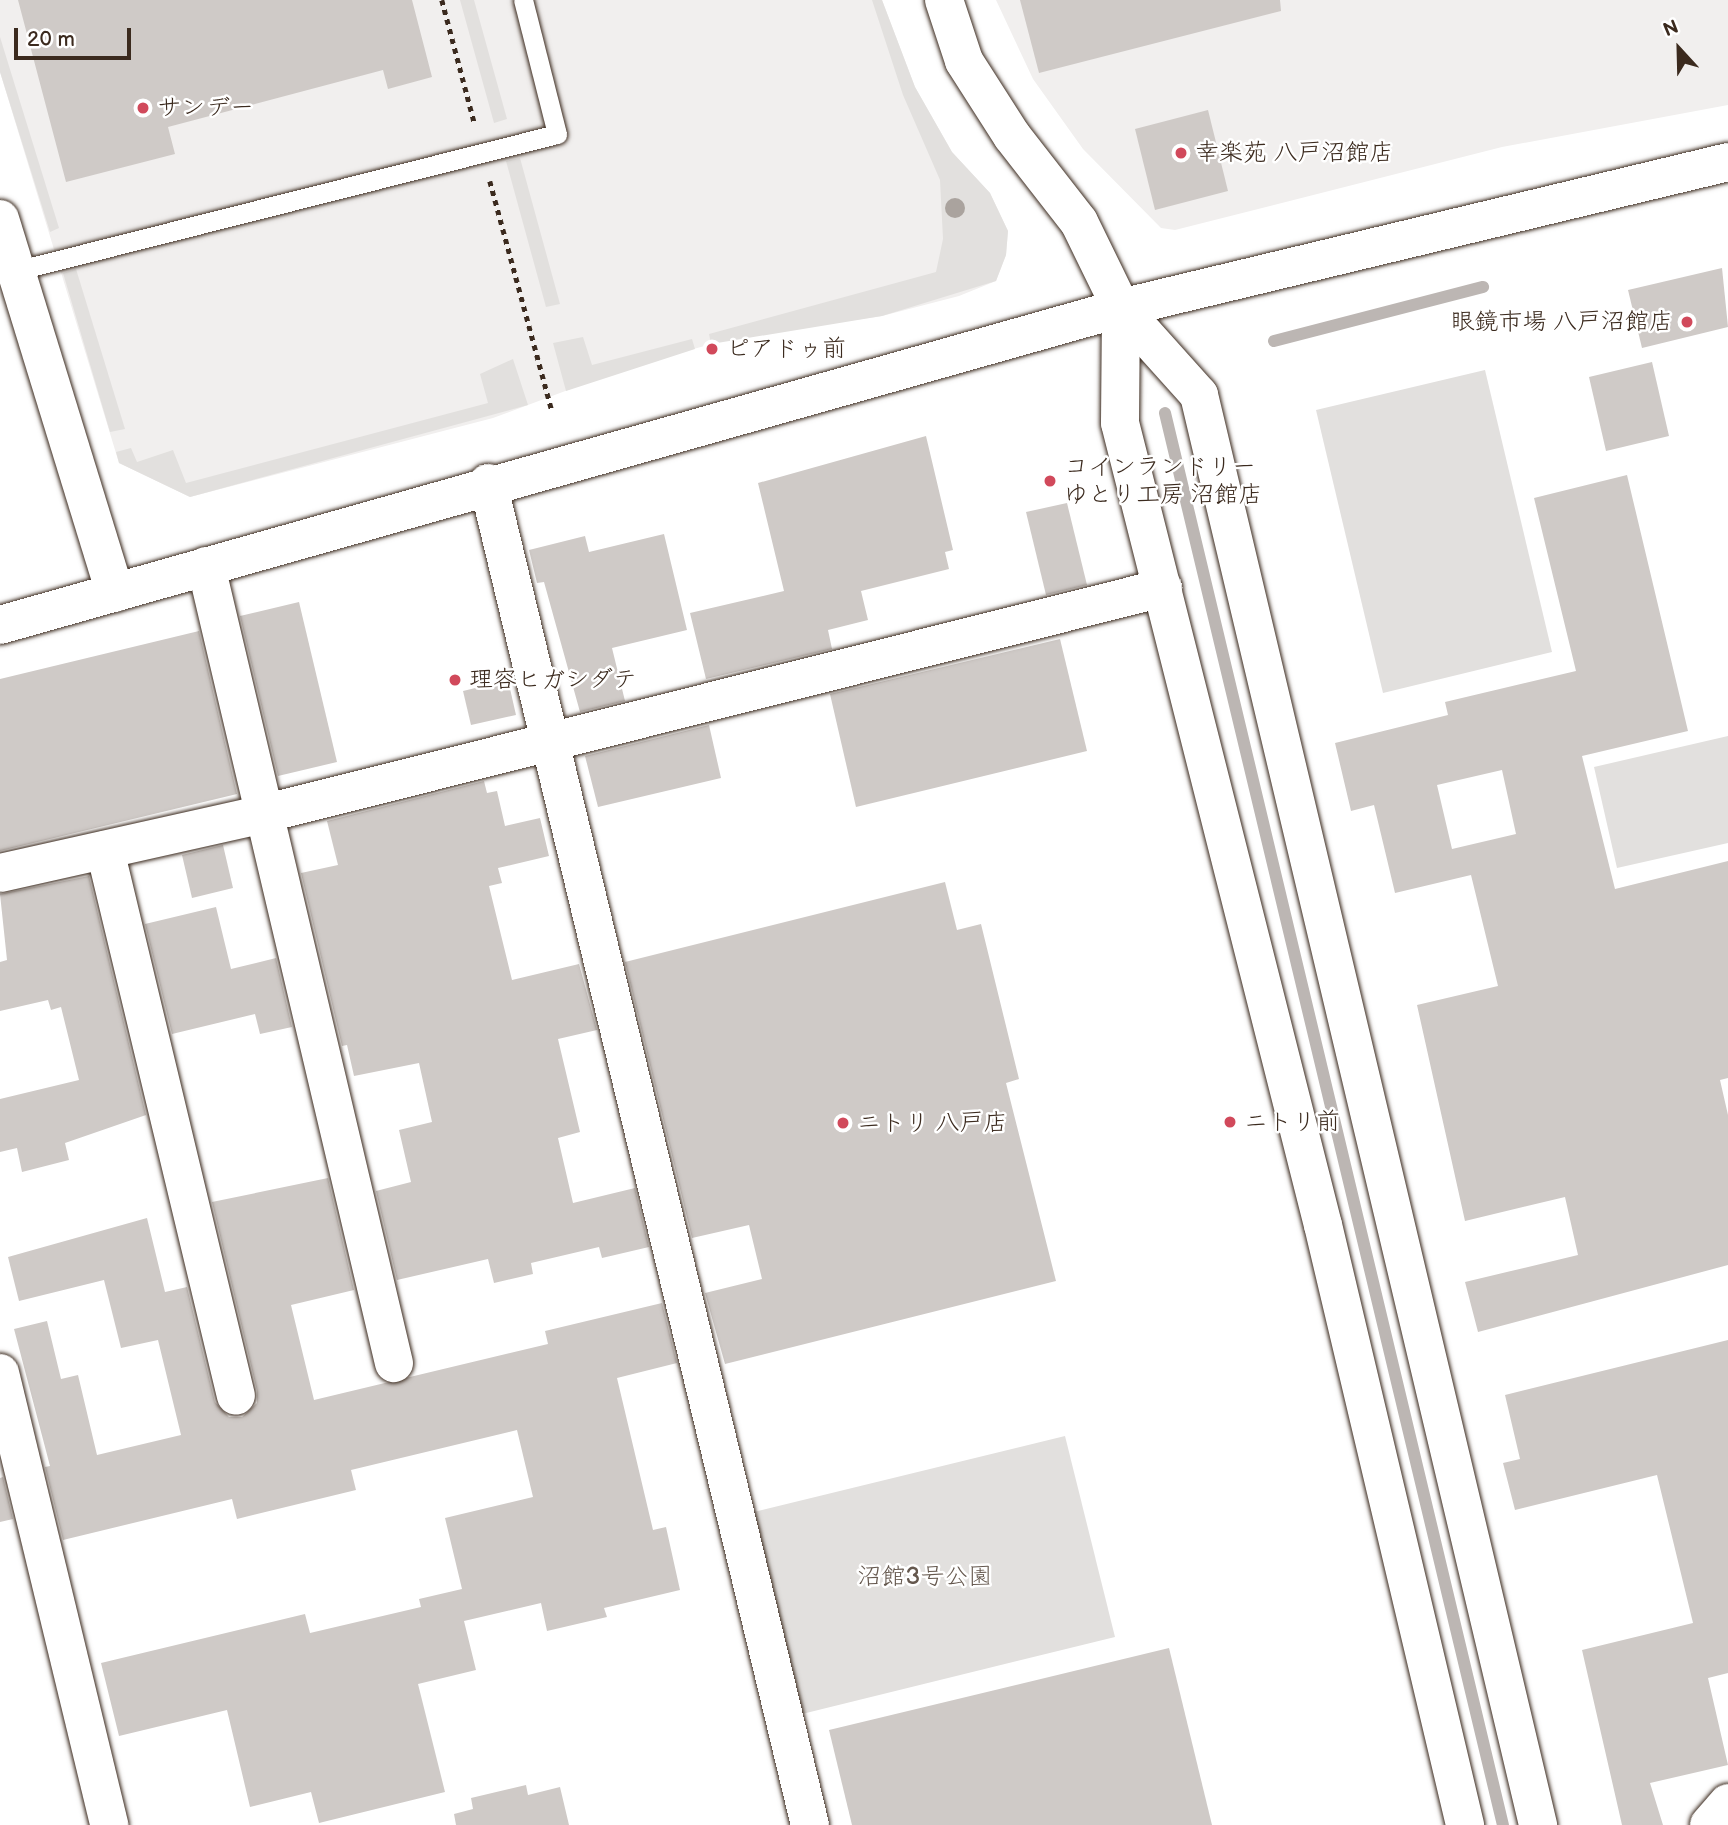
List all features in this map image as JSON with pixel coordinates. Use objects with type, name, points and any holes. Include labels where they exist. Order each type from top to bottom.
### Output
[{"type":"street","points":[[944,0],[964,61],[1012,136],[1079,222],[1121,308],[1199,395],[1538,1825]]},
{"type":"street","points":[[0,625],[488,483],[1121,308],[1728,162]]},
{"type":"street","points":[[0,219],[116,593]]},
{"type":"street","points":[[1121,308],[1120,423],[1323,1225],[1465,1825]]},
{"type":"street","points":[[488,483],[810,1825]]},
{"type":"street","points":[[205,566],[394,1363]]},
{"type":"street","points":[[0,873],[263,814],[551,744],[1163,589]]},
{"type":"street","points":[[104,850],[236,1396]]},
{"type":"street","points":[[0,1373],[109,1825]]},
{"type":"street","points":[[1709,1825],[1728,1802]]},
{"type":"lane","points":[[15,271],[557,134],[523,0]]},
{"type":"path","points":[[442,0],[552,410]]},
{"type":"shaded area","points":[[0,0],[882,0],[915,87],[952,152],[990,193],[1008,231],[1006,255],[996,281],[959,296],[882,316],[737,337],[632,366],[493,418],[190,497],[119,463],[0,72]]},
{"type":"shaded area","points":[[996,0],[1728,0],[1728,105],[1502,147],[1175,230],[1161,228],[1083,149],[1033,79]]},
{"type":"green space","points":[[460,0],[474,0],[507,119],[494,123]]},
{"type":"green space","points":[[872,0],[882,0],[915,87],[952,152],[990,193],[1008,231],[1006,255],[996,281],[882,316],[711,344],[709,334],[936,272],[943,239],[940,180],[903,95]]},
{"type":"green space","points":[[0,37],[59,228],[50,232],[0,72]]},
{"type":"green space","points":[[520,158],[560,304],[546,307],[506,161]]},
{"type":"green space","points":[[76,269],[125,429],[110,432],[63,273]]},
{"type":"green space","points":[[583,337],[592,365],[692,339],[695,349],[566,391],[553,343]]},
{"type":"green space","points":[[513,359],[528,405],[190,497],[119,463],[116,452],[131,448],[137,462],[173,450],[186,483],[488,403],[480,374]]},
{"type":"green space","points":[[1485,370],[1552,652],[1383,693],[1316,410]]},
{"type":"green space","points":[[1728,736],[1728,843],[1617,868],[1594,767]]},
{"type":"green space","name":"沼館3号公園","points":[[1065,1436],[1115,1637],[798,1715],[750,1513]]},
{"type":"building","name":"サンデー","points":[[18,0],[412,0],[432,77],[388,89],[383,70],[168,127],[175,154],[66,182]]},
{"type":"building","points":[[1020,0],[1280,0],[1281,11],[1039,73]]},
{"type":"building","points":[[1208,110],[1228,191],[1155,210],[1135,129]]},
{"type":"building","points":[[1722,268],[1728,327],[1642,348],[1628,290]]},
{"type":"building","points":[[1652,362],[1669,436],[1606,451],[1589,377]]},
{"type":"building","points":[[926,436],[953,550],[945,552],[949,569],[861,591],[868,620],[828,630],[832,649],[706,679],[690,613],[784,591],[758,483]]},
{"type":"building","points":[[1627,475],[1688,731],[1582,756],[1615,889],[1728,861],[1728,1078],[1720,1080],[1728,1115],[1728,1265],[1478,1332],[1465,1282],[1578,1255],[1565,1197],[1465,1221],[1417,1005],[1498,986],[1471,875],[1395,893],[1374,805],[1351,811],[1335,743],[1448,715],[1445,702],[1576,671],[1534,498]],"holes":[[[1502,770],[1516,834],[1452,849],[1437,785]]]},
{"type":"building","points":[[1067,503],[1087,585],[1046,595],[1026,512]]},
{"type":"building","points":[[664,534],[687,630],[612,648],[625,701],[580,712],[544,582],[537,583],[529,550],[585,536],[589,552]]},
{"type":"building","points":[[299,602],[337,762],[278,776],[240,616]]},
{"type":"building","points":[[199,631],[237,794],[0,851],[0,679]]},
{"type":"building","points":[[1060,639],[1087,751],[856,807],[830,694]]},
{"type":"building","points":[[508,680],[516,715],[471,725],[463,691]]},
{"type":"building","points":[[709,725],[721,778],[598,807],[585,756]]},
{"type":"building","points":[[484,781],[487,793],[497,791],[505,826],[540,818],[549,856],[498,868],[502,883],[489,886],[512,980],[579,964],[597,1030],[558,1039],[580,1132],[558,1138],[573,1203],[635,1188],[649,1247],[602,1258],[599,1247],[531,1263],[533,1274],[494,1283],[488,1259],[397,1280],[376,1191],[411,1182],[399,1130],[432,1122],[419,1063],[354,1076],[347,1045],[342,1046],[301,873],[338,865],[327,821]]},
{"type":"building","points":[[223,845],[233,888],[192,898],[182,855]]},
{"type":"building","points":[[89,876],[146,1115],[65,1143],[69,1160],[22,1172],[17,1148],[0,1152],[0,1099],[79,1080],[61,1007],[51,1010],[48,1000],[0,1011],[0,962],[7,960],[0,894]]},
{"type":"building","points":[[945,882],[957,930],[981,924],[1019,1079],[1006,1083],[1056,1281],[725,1364],[705,1293],[762,1279],[749,1225],[692,1238],[625,962]]},
{"type":"building","points":[[216,907],[231,969],[276,958],[292,1027],[260,1034],[255,1014],[172,1034],[145,924]]},
{"type":"building","points":[[328,1178],[354,1290],[291,1305],[314,1400],[548,1344],[545,1331],[662,1303],[677,1363],[617,1378],[653,1530],[666,1527],[680,1590],[604,1608],[607,1617],[547,1631],[541,1603],[464,1621],[476,1670],[418,1684],[445,1792],[319,1823],[311,1792],[250,1807],[227,1710],[119,1736],[101,1663],[305,1614],[310,1633],[421,1607],[419,1599],[462,1589],[445,1518],[533,1497],[517,1430],[351,1470],[356,1490],[237,1519],[232,1499],[63,1540],[45,1467],[50,1466],[14,1329],[47,1321],[61,1379],[78,1375],[97,1455],[181,1435],[158,1340],[121,1348],[104,1280],[19,1301],[8,1257],[147,1218],[165,1292],[187,1287],[215,1402],[229,1417],[242,1417],[257,1403],[257,1391],[212,1202]]},
{"type":"building","points":[[1728,1340],[1728,1673],[1708,1678],[1728,1765],[1650,1783],[1663,1825],[1622,1825],[1582,1650],[1693,1623],[1657,1475],[1515,1510],[1503,1463],[1520,1459],[1505,1395]]},
{"type":"building","points":[[3,1477],[13,1519],[0,1522],[0,1478]]},
{"type":"building","points":[[1169,1648],[1212,1825],[852,1825],[829,1730]]},
{"type":"building","points":[[526,1785],[528,1795],[560,1787],[569,1825],[456,1825],[454,1814],[473,1809],[471,1798]]},
{"type":"waterway","points":[[1274,341],[1483,287]]},
{"type":"waterway","points":[[1165,413],[1503,1825]]},
{"type":"place","name":"サンデー","points":[[143,108]]},
{"type":"place","name":"幸楽苑 八戸沼館店","points":[[1181,153]]},
{"type":"place","name":"眼鏡市場 八戸沼館店","points":[[1687,322]]},
{"type":"place","name":"ピアドゥ前","points":[[712,349]]},
{"type":"place","name":"コインランドリー ゆとり工房 沼館店","points":[[1050,481]]},
{"type":"place","name":"理容ヒガシダテ","points":[[455,680]]},
{"type":"place","name":"ニトリ前","points":[[1230,1122]]},
{"type":"place","name":"ニトリ 八戸店","points":[[843,1123]]}]
